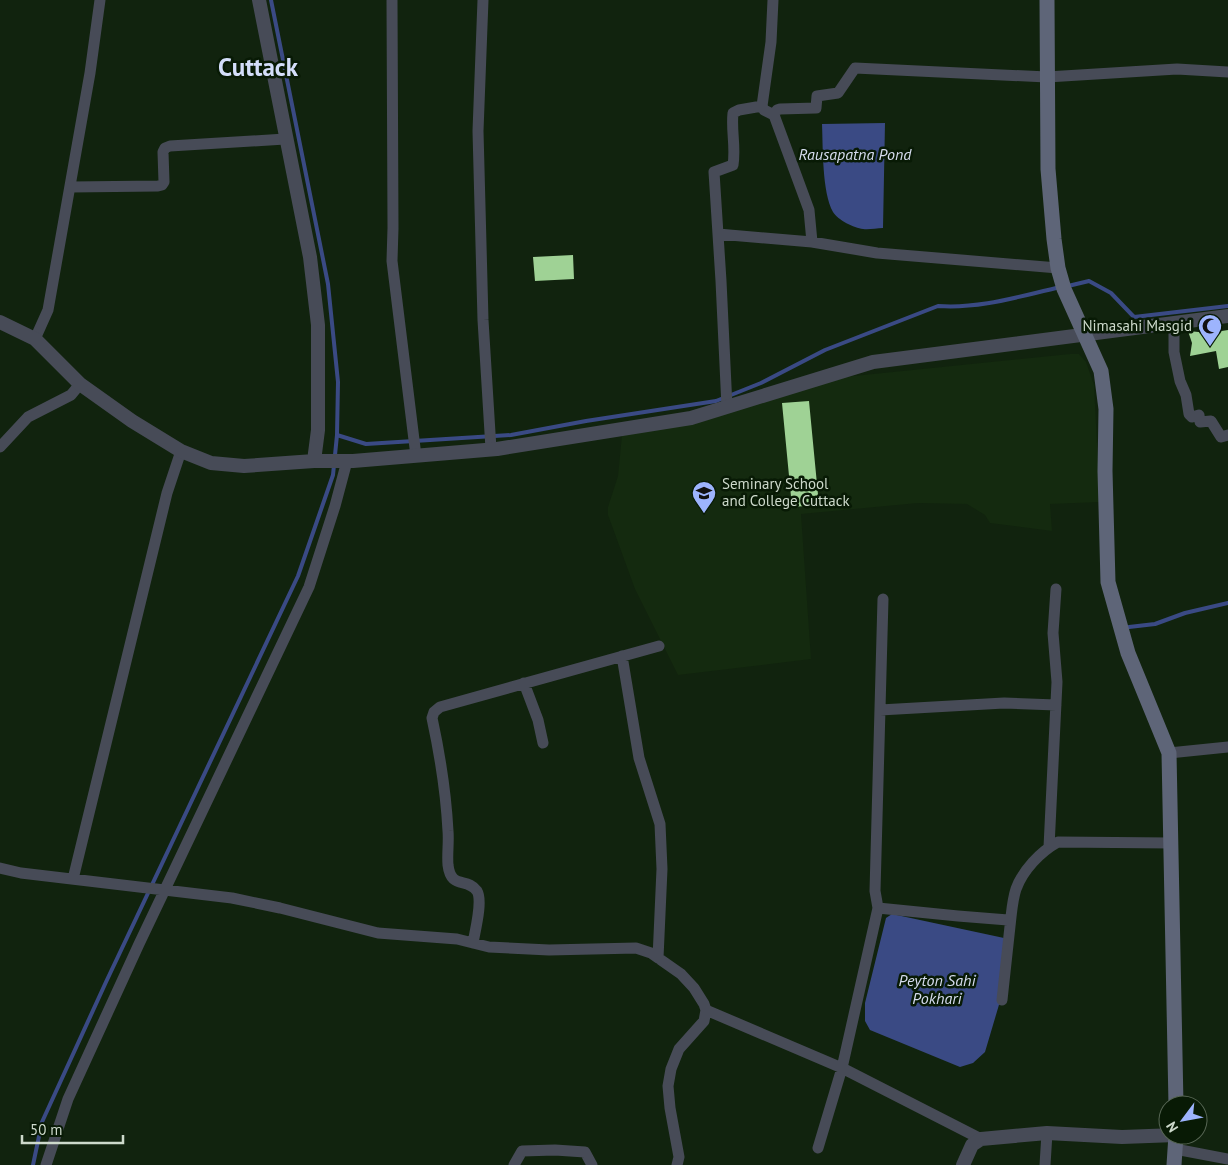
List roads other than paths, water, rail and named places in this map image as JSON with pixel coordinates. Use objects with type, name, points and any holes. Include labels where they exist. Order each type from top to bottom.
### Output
[{"type":"main road","points":[[1047,0],[1048,169],[1061,279],[1101,371],[1106,409],[1105,471],[1108,582],[1128,653],[1169,753],[1176,1095]]},
{"type":"main road","points":[[1174,1165],[1176,1145]]},
{"type":"street","points":[[35,339],[48,310],[71,187],[100,0]]},
{"type":"street","points":[[259,0],[285,139],[310,257],[318,325],[318,430],[316,461]]},
{"type":"street","points":[[392,0],[392,261],[416,456]]},
{"type":"street","points":[[483,0],[478,131],[483,320],[491,449]]},
{"type":"street","points":[[773,0],[771,42],[762,106],[764,110],[774,115],[809,210],[812,242]]},
{"type":"street","points":[[774,115],[780,109],[816,108],[817,96],[838,93],[855,68],[1047,77],[1177,69],[1228,72]]},
{"type":"street","points":[[727,407],[714,172],[733,165],[735,142],[731,126],[733,113],[739,110],[762,106]]},
{"type":"street","points":[[71,187],[162,185],[164,182],[163,152],[165,148],[170,146],[285,139]]},
{"type":"street","points":[[718,234],[812,242],[1061,279]]},
{"type":"street","points":[[0,322],[35,339],[80,384],[132,421],[181,451],[211,463],[244,466],[344,461],[491,449],[691,418],[873,362],[1228,316]]},
{"type":"street","points":[[1174,323],[1174,352],[1189,414],[1192,417],[1199,415],[1200,422],[1211,421],[1220,437],[1228,436]]},
{"type":"street","points":[[0,447],[28,417],[71,395],[80,384]]},
{"type":"street","points":[[73,879],[167,493],[181,451]]},
{"type":"street","points":[[46,1165],[68,1099],[163,890],[309,587],[335,506],[344,461]]},
{"type":"street","points":[[1049,847],[1057,682],[1053,633],[1056,589]]},
{"type":"street","points":[[818,1148],[842,1068],[878,908],[875,891],[883,599]]},
{"type":"street","points":[[473,943],[479,902],[477,892],[472,886],[451,878],[448,866],[445,788],[432,718],[434,712],[440,707],[659,646]]},
{"type":"street","points":[[622,656],[639,758],[660,824],[662,869],[658,958]]},
{"type":"street","points":[[524,684],[538,720],[542,743]]},
{"type":"street","points":[[880,710],[1004,703],[1056,705]]},
{"type":"street","points":[[1169,753],[1228,747]]},
{"type":"street","points":[[1002,1000],[1011,916],[1016,890],[1025,871],[1049,847],[1058,842],[1171,843]]},
{"type":"street","points":[[0,868],[21,873],[242,900],[378,933],[457,939],[489,947],[519,950],[636,948],[651,954],[681,974],[694,988],[706,1010],[704,1021],[679,1049],[671,1069],[668,1086],[679,1158],[677,1165]]},
{"type":"street","points":[[878,908],[1008,920],[1011,916]]},
{"type":"street","points":[[706,1010],[842,1068],[981,1139]]},
{"type":"street","points":[[1045,1165],[1047,1133]]},
{"type":"street","points":[[964,1165],[972,1145],[981,1139],[1047,1133],[1158,1139]]},
{"type":"street","points":[[1190,1145],[1228,1158]]},
{"type":"street","points":[[514,1165],[522,1151],[555,1150],[585,1152],[592,1165]]},
{"type":"water","name":"Rausapatna Pond","points":[[885,123],[883,228],[859,228],[839,218],[833,212],[829,203],[824,170],[822,124]]},
{"type":"water","name":"Peyton Sahi Pokhari","points":[[892,914],[1004,938],[1001,998],[985,1052],[973,1063],[960,1067],[870,1030],[865,1021],[865,1003],[886,918]]},
{"type":"waterway","points":[[33,1165],[42,1122],[298,576],[333,475],[337,435],[338,382],[328,284],[271,0]]},
{"type":"waterway","points":[[1068,286],[1089,281],[1111,293],[1134,317],[1228,306]]},
{"type":"waterway","points":[[337,435],[366,444],[511,435],[586,421],[716,401],[761,383],[825,350],[938,306],[985,304],[1061,287]]},
{"type":"waterway","points":[[1129,627],[1155,624],[1185,613],[1228,603]]},
{"type":"place","name":"Nimasahi Masgid","points":[[1210,347]]},
{"type":"place","name":"Seminary School and College Cuttack","points":[[704,514]]},
{"type":"district","name":"Cuttack","points":[[258,67]]}]
